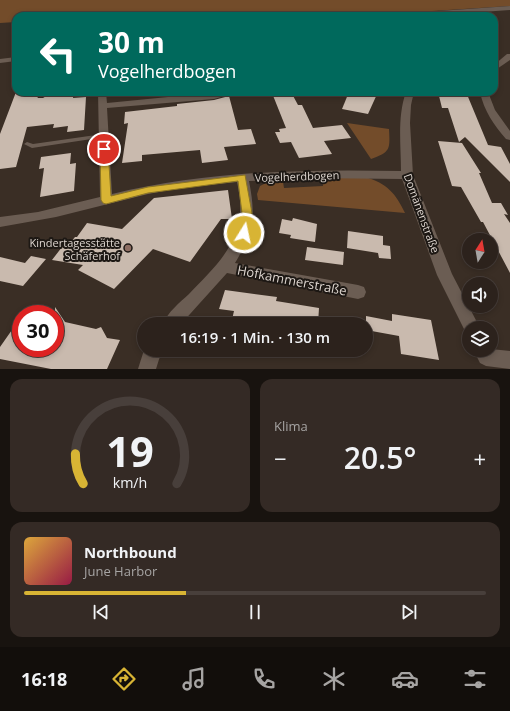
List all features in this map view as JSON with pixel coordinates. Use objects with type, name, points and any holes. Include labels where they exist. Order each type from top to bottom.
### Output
[{"type":"street","points":[[452,12],[510,8]]},
{"type":"street","points":[[498,66],[510,56]]},
{"type":"street","points":[[0,61],[12,60]]},
{"type":"street","points":[[102,96],[106,200]]},
{"type":"street","points":[[103,106],[214,96]]},
{"type":"street","name":"Domänenstraße","points":[[409,96],[405,123],[407,175],[445,275],[468,321]]},
{"type":"street","points":[[485,96],[489,110],[497,123],[510,137]]},
{"type":"street","name":"Vogelherdbogen","points":[[0,222],[51,214],[148,190],[242,177],[407,175]]},
{"type":"street","name":"Hofkammerstraße","points":[[177,317],[225,266],[237,248],[244,233],[247,213],[242,177]]},
{"type":"street","name":"Hofkammerstraße","points":[[225,266],[358,292]]},
{"type":"street","points":[[147,369],[151,357]]},
{"type":"street","points":[[487,359],[510,360]]},
{"type":"lane","points":[[27,144],[32,146],[103,136]]},
{"type":"shaded area","points":[[0,0],[510,0],[510,6],[417,12],[12,12],[12,22],[0,23]]},
{"type":"shaded area","points":[[347,123],[389,129],[389,145],[386,152],[371,159]]},
{"type":"shaded area","points":[[365,177],[379,182],[390,190],[398,200],[405,213],[258,200],[257,194],[260,186],[268,182],[283,182],[284,188],[323,186],[322,178]]},
{"type":"building","points":[[14,96],[37,96],[38,98],[46,96],[73,96],[73,98],[86,97],[84,130],[67,132],[68,126],[53,128],[54,124],[27,127],[16,167],[0,169],[0,134]]},
{"type":"building","points":[[229,96],[238,130],[251,129],[256,144],[224,147],[228,160],[202,163],[200,150],[142,155],[142,161],[122,163],[128,123],[124,124],[125,112],[177,106],[177,104],[214,100]]},
{"type":"building","points":[[273,96],[293,96],[298,105],[302,105],[313,128],[342,125],[351,138],[324,141],[332,154],[299,158],[291,142],[280,143],[275,132],[280,132],[279,129],[286,128]]},
{"type":"building","points":[[347,96],[376,96],[368,114],[342,109]]},
{"type":"building","points":[[439,96],[468,96],[488,145],[501,147],[510,164],[510,182],[465,137],[459,142],[448,108],[442,108]]},
{"type":"building","points":[[438,141],[462,143],[481,173],[479,173],[492,203],[501,203],[508,215],[504,214],[510,223],[510,273],[498,250],[498,233],[489,233],[461,187],[452,186]]},
{"type":"building","points":[[71,153],[70,164],[76,163],[74,191],[40,197],[44,168],[39,169],[41,157]]},
{"type":"building","name":"Kindertagesstätte Schäferhof","points":[[228,190],[232,219],[221,219],[190,262],[153,249],[114,289],[78,270],[83,265],[52,260],[62,247],[65,248],[69,242],[77,237],[87,223],[122,229],[154,198]]},
{"type":"building","points":[[293,218],[317,224],[315,242],[290,238],[291,235],[279,233],[282,219],[292,221]]},
{"type":"building","points":[[348,231],[383,236],[383,245],[390,246],[391,259],[379,258],[378,253],[347,248]]},
{"type":"building","points":[[307,247],[344,252],[343,265],[305,260]]},
{"type":"building","points":[[31,256],[46,259],[23,286],[0,281],[0,257],[25,263]]},
{"type":"building","points":[[225,290],[277,297],[276,301],[319,308],[318,317],[233,317],[234,311],[219,309]]},
{"type":"building","points":[[392,314],[431,320],[439,360],[401,354],[399,336],[373,331],[373,317],[392,321]]},
{"type":"building","points":[[64,320],[96,329],[101,327],[107,338],[120,340],[107,369],[51,369],[0,359],[0,347],[12,330],[12,357],[64,357]]},
{"type":"place","name":"Kindertagesstätte Schäferhof","points":[[128,248]]},
{"type":"route","points":[[104,149],[106,200],[148,190],[242,177],[247,213],[244,233]]}]
